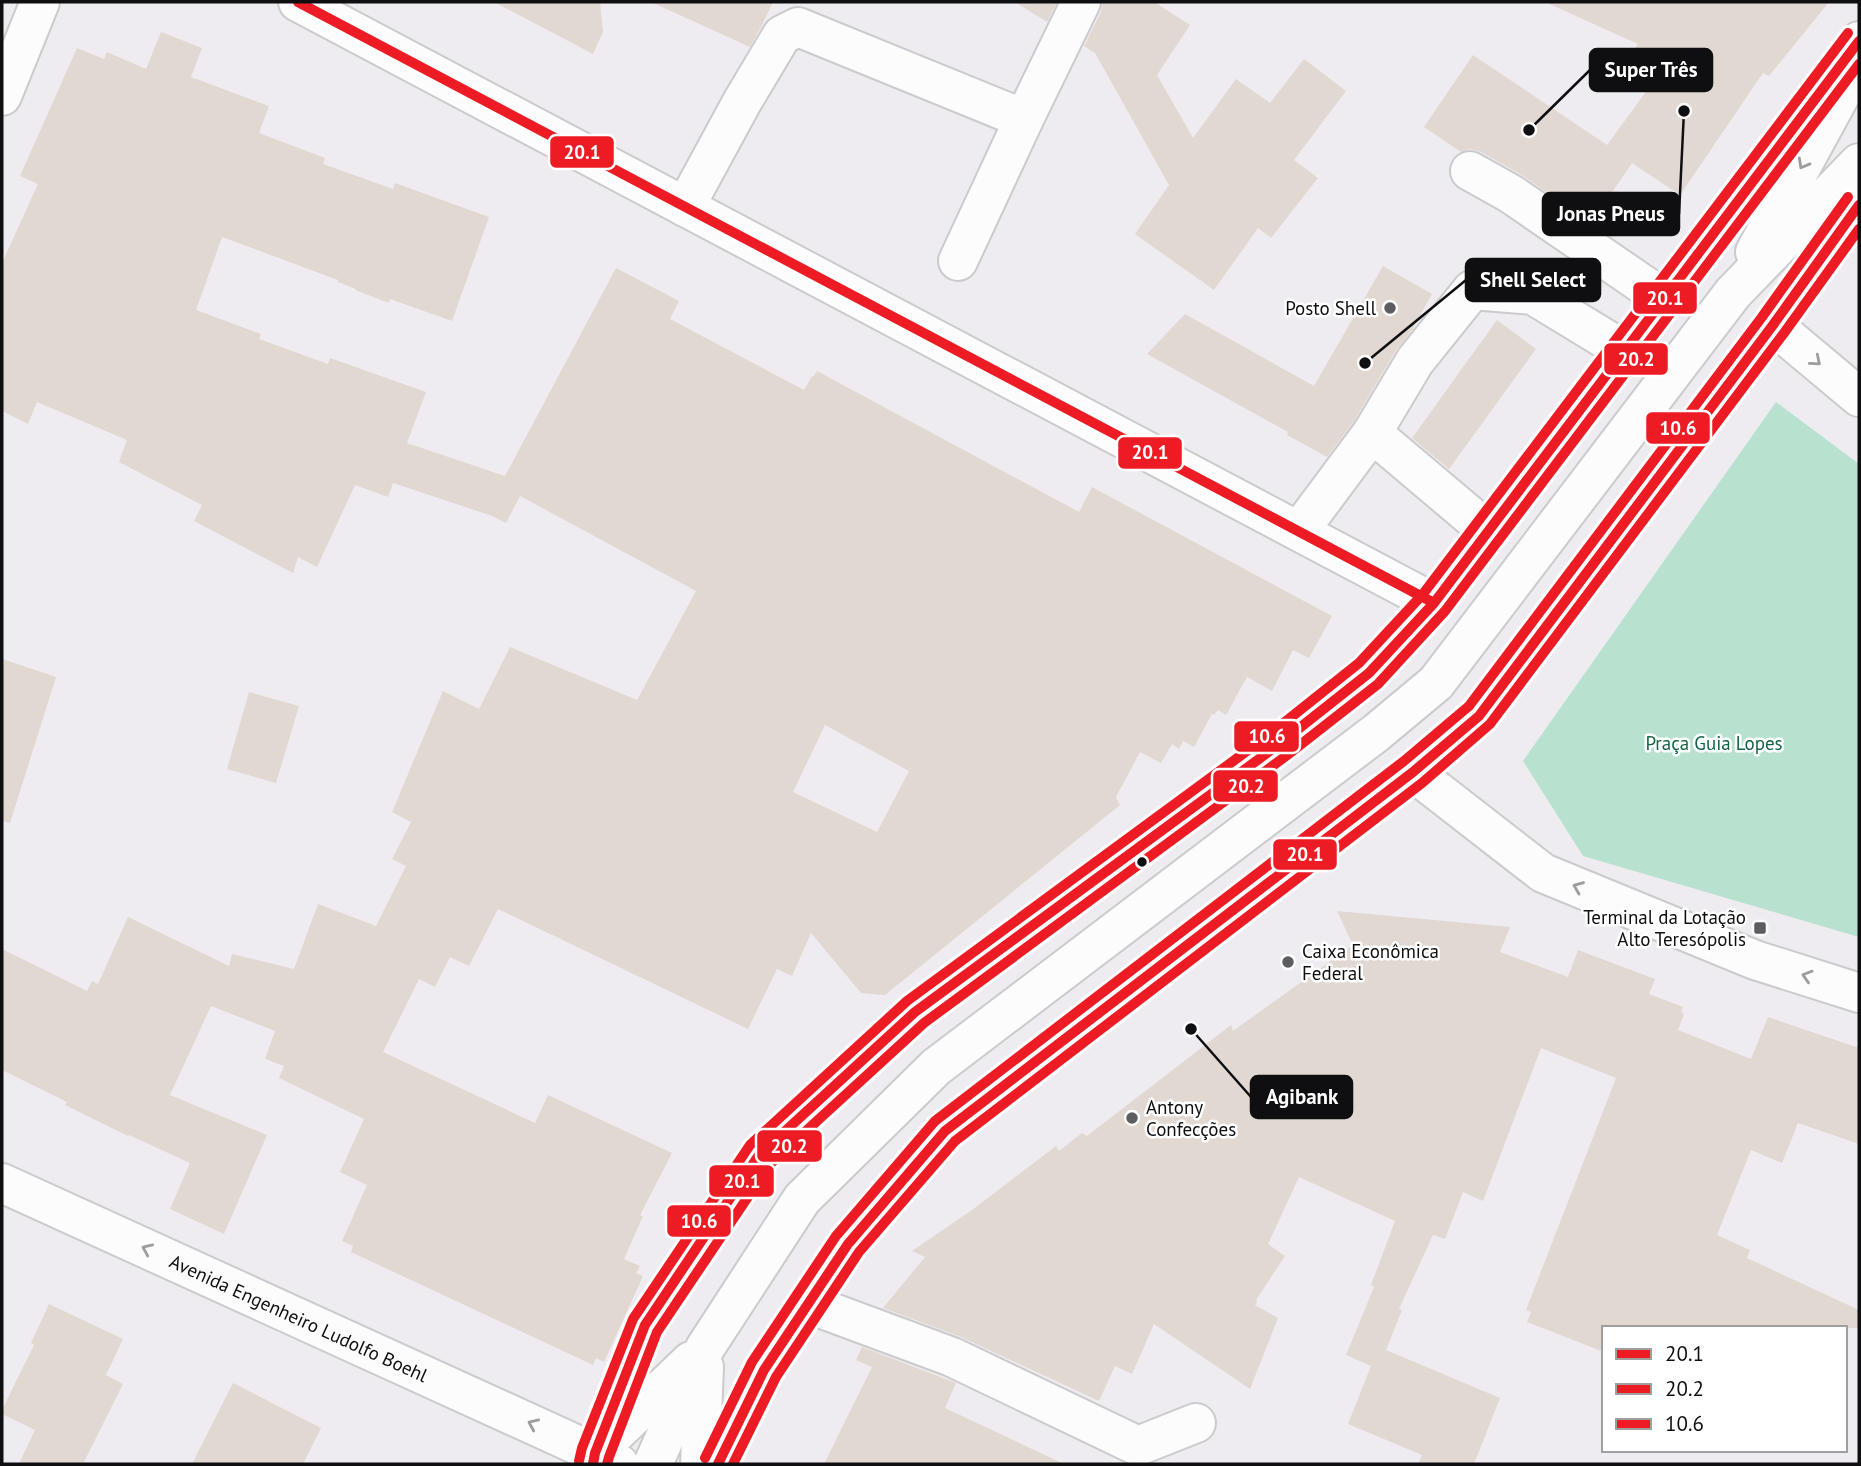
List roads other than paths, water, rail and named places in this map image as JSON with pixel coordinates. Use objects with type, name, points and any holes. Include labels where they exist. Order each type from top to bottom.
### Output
[{"type":"main road","points":[[2,96],[40,2]]},
{"type":"main road","points":[[298,2],[1434,603]]},
{"type":"main road","points":[[958,261],[1081,2]]},
{"type":"main road","points":[[685,207],[782,35],[798,27],[1024,119]]},
{"type":"main road","points":[[602,1460],[645,1325],[759,1155],[915,1012],[1279,745],[1369,673],[1434,603],[1859,41]]},
{"type":"main road","points":[[1733,293],[1859,61]]},
{"type":"main road","points":[[653,1464],[705,1348],[802,1199],[936,1067],[1365,742],[1436,682],[1733,293],[1859,163]]},
{"type":"main road","points":[[1470,172],[1511,194],[1664,299]]},
{"type":"main road","points":[[718,1464],[764,1370],[848,1244],[945,1131],[1413,772],[1479,716],[1773,325],[1859,205]]},
{"type":"main road","points":[[1298,531],[1372,433],[1415,361],[1472,290],[1532,295],[1625,351]]},
{"type":"main road","points":[[1773,325],[1859,397]]},
{"type":"main road","points":[[1372,433],[1488,531]]},
{"type":"main road","points":[[1413,772],[1543,873],[1755,960],[1859,993]]},
{"type":"main road","name":"Avenida Engenheiro Ludolfo Boehl","points":[[2,1183],[602,1460]]},
{"type":"main road","points":[[809,1304],[952,1357],[1138,1446],[1196,1423]]},
{"type":"main road","points":[[602,1460],[705,1348]]},
{"type":"main road","points":[[700,1464],[705,1348]]},
{"type":"place","name":"Jonas Pneus","points":[[1684,111]]},
{"type":"place","name":"Super Três","points":[[1529,130]]},
{"type":"place","name":"Posto Shell","points":[[1390,308]]},
{"type":"place","name":"Shell Select","points":[[1365,363]]},
{"type":"place","name":"Terminal da Lotação Alto Teresópolis","points":[[1760,928]]},
{"type":"place","name":"Caixa Econômica Federal","points":[[1288,962]]},
{"type":"place","name":"Agibank","points":[[1191,1029]]},
{"type":"place","name":"Antony Confecções","points":[[1132,1118]]},
{"type":"park label","name":"Praça Guia Lopes","points":[[1714,743]]}]
